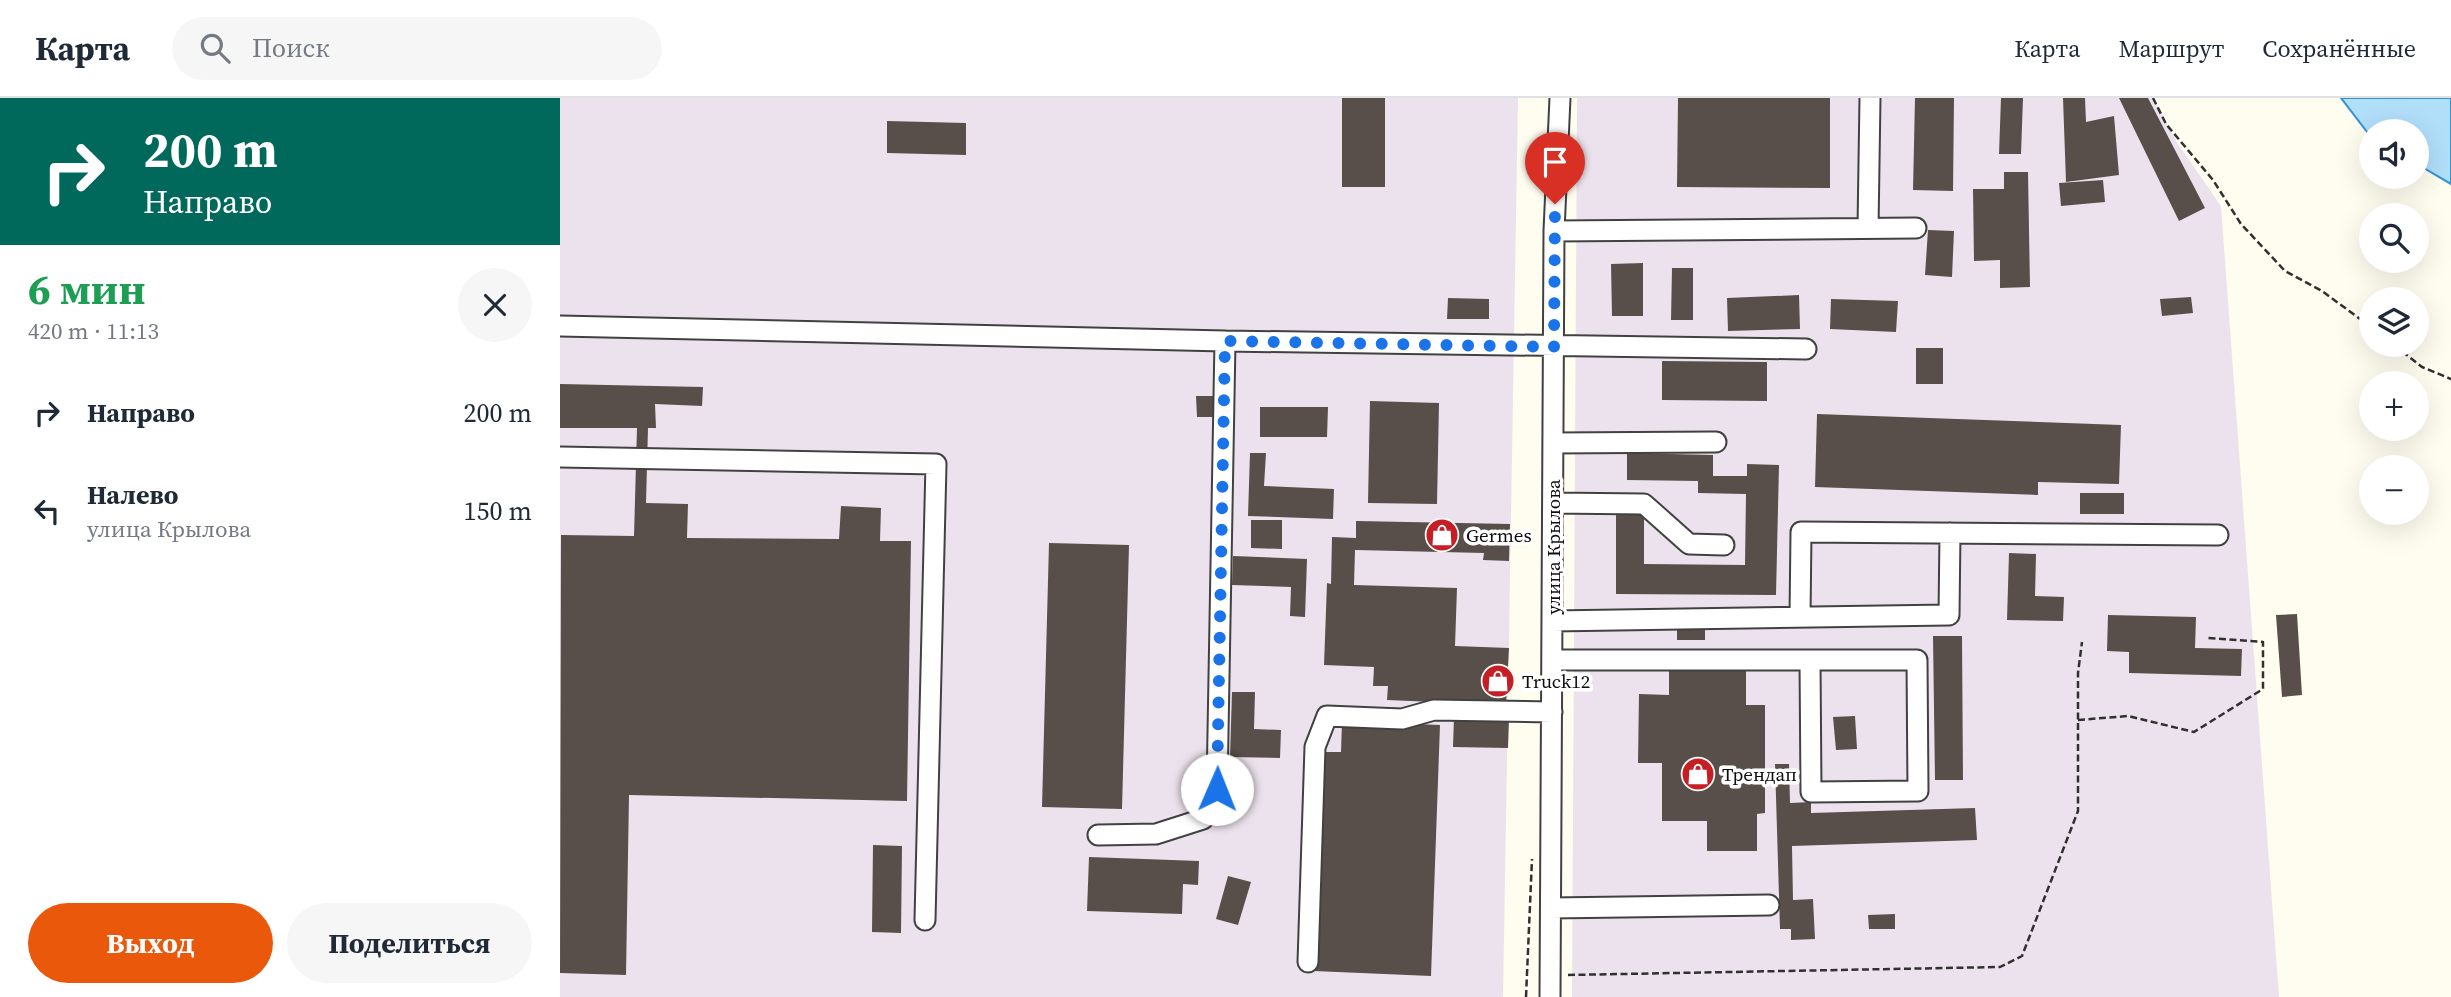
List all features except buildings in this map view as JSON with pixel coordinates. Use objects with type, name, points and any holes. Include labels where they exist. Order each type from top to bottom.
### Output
[{"type":"street","name":"улица Крылова","points":[[1550,997],[1554,230],[1560,98]]},
{"type":"street","points":[[1868,228],[1870,98]]},
{"type":"street","points":[[1554,230],[1916,228]]},
{"type":"street","points":[[560,326],[1225,341],[1806,349]]},
{"type":"street","points":[[1097,835],[1156,834],[1203,819],[1217,789],[1225,341]]},
{"type":"street","points":[[1553,443],[1716,442]]},
{"type":"street","points":[[560,457],[936,464],[925,920]]},
{"type":"street","points":[[1553,503],[1644,503],[1689,544],[1724,545]]},
{"type":"street","points":[[1800,617],[1801,532],[2218,535]]},
{"type":"street","points":[[1552,621],[1949,615],[1950,533]]},
{"type":"street","points":[[1552,660],[1810,660],[1917,660],[1917,791],[1811,792],[1810,660]]},
{"type":"street","points":[[1308,962],[1315,747],[1327,716],[1402,719],[1434,710],[1552,712]]},
{"type":"street","points":[[1551,908],[1769,905]]},
{"type":"path","points":[[2152,98],[2166,124],[2213,180],[2241,224],[2285,271],[2322,291],[2359,318]]},
{"type":"path","points":[[2409,357],[2422,367],[2451,379]]},
{"type":"path","points":[[2078,720],[2129,716],[2194,732],[2263,689],[2263,642],[2207,638]]},
{"type":"path","points":[[1550,975],[2000,967],[2022,956],[2078,811],[2078,673],[2082,642]]},
{"type":"path","points":[[1526,997],[1532,860]]},
{"type":"shaded area","points":[[560,98],[1518,98],[1503,997],[560,997]]},
{"type":"shaded area","points":[[1577,98],[2153,98],[2178,144],[2221,206],[2279,997],[1572,997]]},
{"type":"water","points":[[2341,98],[2451,98],[2451,184],[2429,171],[2429,119],[2359,119],[2359,121]]},
{"type":"place","name":"Germes","points":[[1442,535]]},
{"type":"place","name":"Truck12","points":[[1498,681]]},
{"type":"place","name":"Трендап","points":[[1698,774]]},
{"type":"route","points":[[1217,789],[1225,341],[1554,347],[1555,204]]}]
